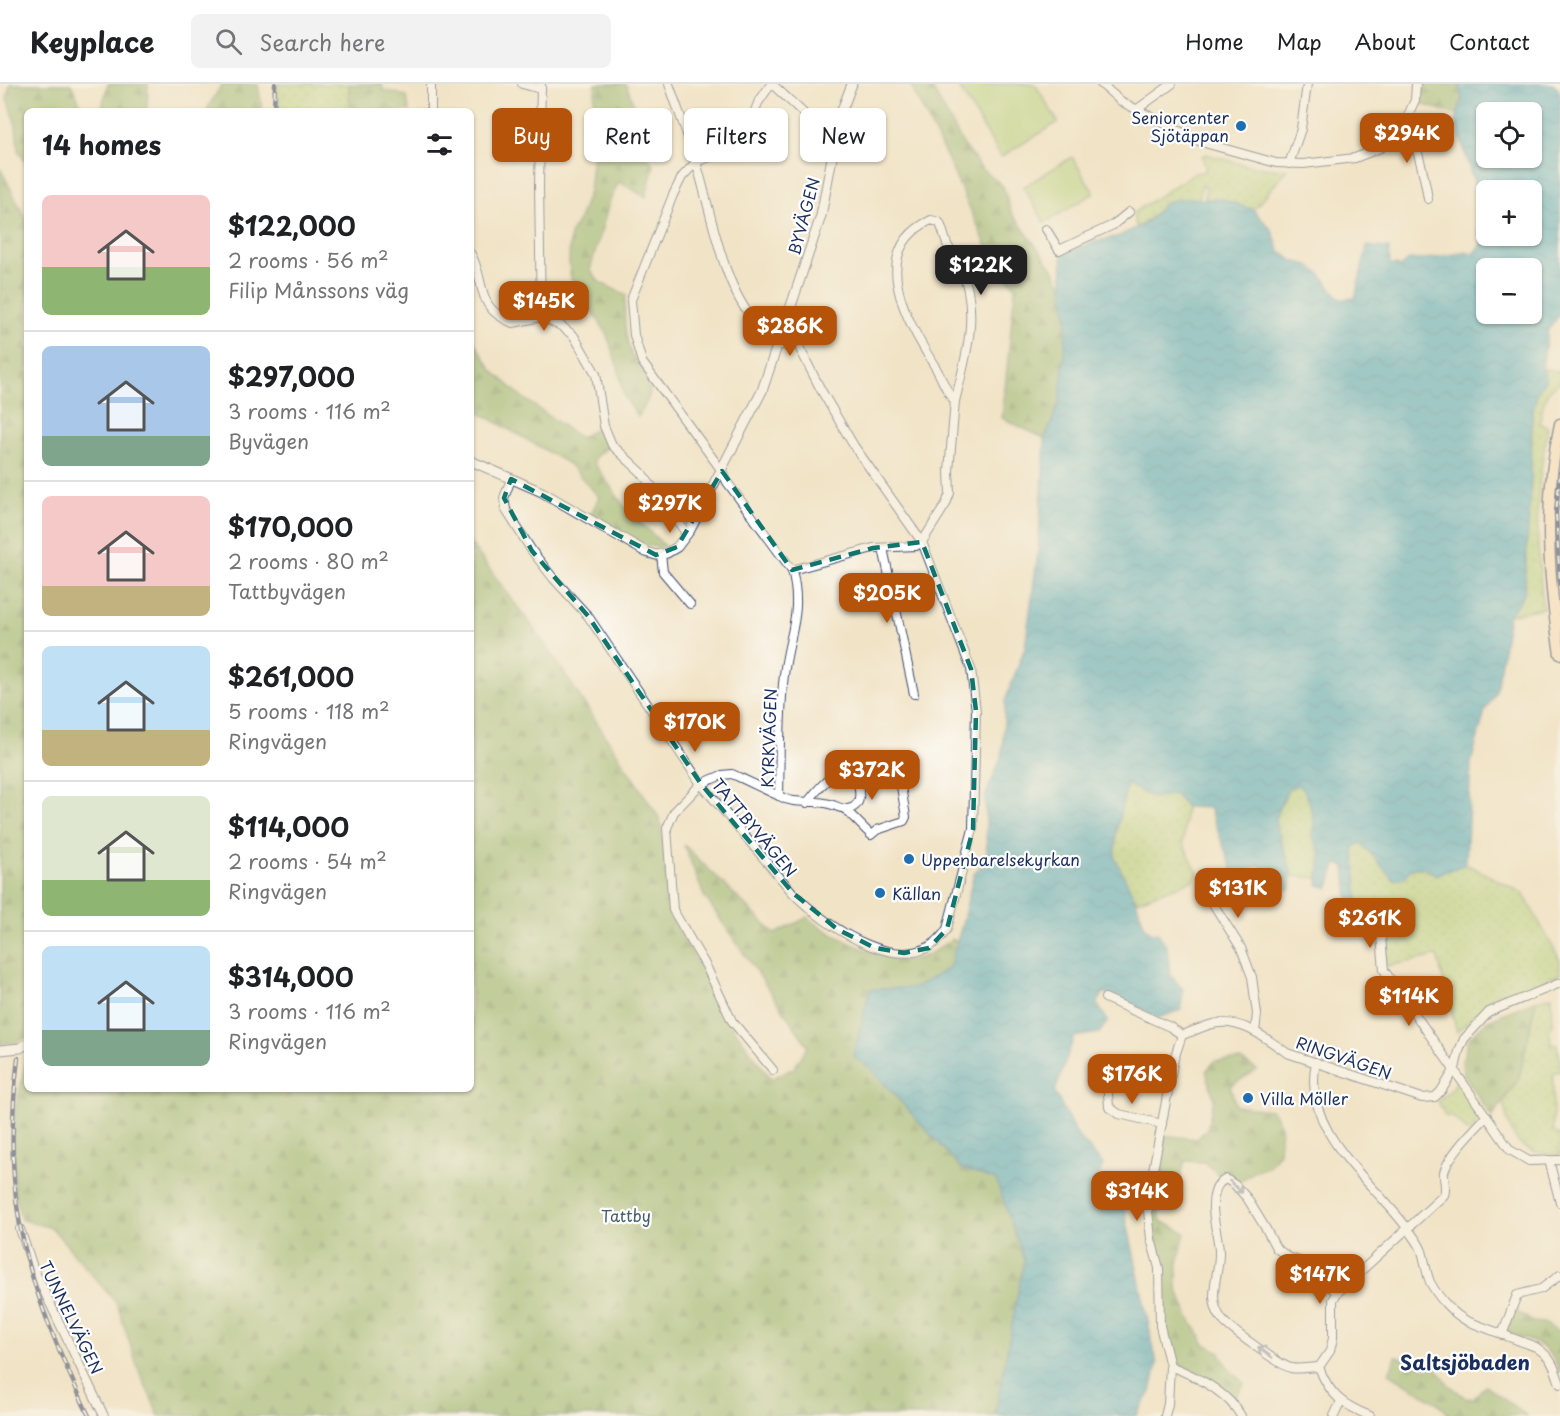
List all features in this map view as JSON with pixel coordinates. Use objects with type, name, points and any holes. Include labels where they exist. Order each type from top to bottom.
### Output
[{"type":"main road","points":[[1560,424],[1551,469],[1548,524],[1554,616],[1560,654]]},
{"type":"street","points":[[431,84],[431,108]]},
{"type":"street","points":[[522,84],[541,87],[539,186],[541,317]]},
{"type":"street","points":[[669,84],[684,127]]},
{"type":"street","points":[[756,108],[771,84],[800,111]]},
{"type":"street","name":"BYVÄGEN","points":[[842,108],[852,84]]},
{"type":"street","points":[[1101,84],[1122,102],[1201,142],[1276,163],[1289,164],[1340,161],[1369,154],[1387,143],[1405,122],[1415,100],[1416,84]]},
{"type":"street","points":[[1137,110],[1172,84]]},
{"type":"street","points":[[1289,164],[1301,129],[1307,84]]},
{"type":"street","points":[[1405,122],[1416,147],[1428,200]]},
{"type":"street","points":[[696,162],[715,232],[729,275],[741,302],[756,322],[773,332]]},
{"type":"street","name":"KYRKVÄGEN","points":[[696,162],[689,168],[673,195],[631,300],[631,317],[637,350],[642,362],[792,570],[798,600],[784,675],[779,796],[732,774],[713,777],[701,784],[674,812],[667,828],[673,910],[706,966],[732,1021],[773,1070]]},
{"type":"street","name":"BYVÄGEN","points":[[786,321],[821,216],[831,162]]},
{"type":"street","points":[[1046,229],[1059,250],[1113,225],[1129,212]]},
{"type":"street","points":[[792,570],[873,548],[916,546],[922,542],[946,504],[950,493],[949,471],[955,401],[971,334],[970,314],[965,277],[948,247],[939,222],[931,220],[914,229],[900,246],[898,288],[915,334],[955,401]]},
{"type":"street","points":[[474,264],[484,298],[492,311],[513,323],[541,317],[561,326],[574,336],[596,374],[604,426],[612,445],[640,472],[687,534]]},
{"type":"street","points":[[795,339],[789,344],[778,343],[774,339],[773,332],[777,324],[786,321],[795,329],[795,339],[821,390],[854,446],[922,542]]},
{"type":"street","points":[[474,462],[542,492],[646,552],[661,554],[677,547],[687,534],[722,471],[762,391],[778,343]]},
{"type":"street","name":"TATTBYVÄGEN","points":[[511,479],[504,498],[506,510],[513,522],[546,569],[588,616],[701,784],[809,910],[837,929],[875,948],[904,954],[929,948],[940,940],[947,929],[973,829],[975,799],[975,696],[971,669],[922,542]]},
{"type":"street","points":[[883,548],[914,694]]},
{"type":"street","points":[[661,554],[663,572],[690,604]]},
{"type":"street","points":[[779,796],[800,803],[807,803],[826,803],[845,809],[857,804],[860,799],[859,787],[853,775],[844,773],[835,775],[827,780],[807,803]]},
{"type":"street","points":[[845,809],[871,835],[887,825],[904,821],[906,817],[900,780]]},
{"type":"street","points":[[1212,902],[1240,948],[1252,977],[1257,1014],[1255,1032]]},
{"type":"street","points":[[1380,926],[1384,970],[1510,1150],[1529,1161],[1560,1160]]},
{"type":"street","name":"RINGVÄGEN","points":[[1182,1035],[1220,1023],[1234,1024],[1255,1032],[1287,1053],[1422,1098],[1436,1097],[1455,1069],[1464,1039],[1489,1012],[1560,983]]},
{"type":"street","points":[[1105,998],[1170,1027],[1182,1035],[1174,1059],[1147,1202],[1151,1239],[1159,1268],[1160,1326],[1170,1366],[1165,1416]]},
{"type":"street","points":[[0,1050],[24,1046]]},
{"type":"street","points":[[1316,1062],[1313,1086],[1328,1131],[1352,1165],[1408,1228],[1421,1250],[1431,1282],[1457,1315],[1536,1347],[1549,1357],[1560,1384]]},
{"type":"street","points":[[1107,1081],[1109,1107],[1119,1114],[1162,1124]]},
{"type":"street","points":[[1319,1367],[1330,1351],[1333,1338],[1333,1300],[1337,1293],[1444,1195],[1446,1189],[1443,1176],[1447,1165],[1487,1116]]},
{"type":"street","points":[[1549,1160],[1560,1203]]},
{"type":"street","points":[[1319,1367],[1288,1368],[1230,1329],[1220,1318],[1215,1304],[1214,1285],[1219,1253],[1213,1203],[1219,1183],[1226,1179],[1235,1185],[1247,1198],[1275,1248],[1288,1257],[1307,1264],[1337,1293]]},
{"type":"street","name":"TUNNELVÄGEN","points":[[20,1229],[34,1270],[104,1416]]},
{"type":"street","points":[[1502,1335],[1517,1295],[1541,1289],[1560,1275]]},
{"type":"street","points":[[1170,1366],[1194,1375],[1214,1388],[1237,1408],[1241,1416]]},
{"type":"street","points":[[1319,1367],[1325,1384],[1341,1401],[1370,1416]]},
{"type":"street","points":[[1334,1416],[1341,1401]]},
{"type":"highlighted area","points":[[722,471],[792,570],[873,548],[922,542],[971,669],[976,711],[973,829],[947,929],[929,948],[904,953],[875,948],[837,929],[793,893],[701,784],[588,616],[532,551],[504,498],[511,479],[656,555],[677,547]]},
{"type":"green space","points":[[10,84],[71,84],[82,107],[85,108],[24,108],[24,160],[18,150],[16,126],[7,98]]},
{"type":"green space","points":[[108,84],[148,84],[147,108],[102,108]]},
{"type":"green space","points":[[222,84],[258,84],[262,108],[208,108]]},
{"type":"green space","points":[[277,84],[349,84],[350,108],[280,108]]},
{"type":"green space","points":[[349,84],[382,84],[383,90],[407,96],[409,108],[350,108]]},
{"type":"green space","points":[[596,84],[626,84],[635,108],[593,108]]},
{"type":"green space","points":[[910,84],[930,84],[963,144],[981,168],[1003,186],[1011,212],[1063,286],[1067,320],[1060,400],[1045,439],[1002,418],[1015,288],[988,249]]},
{"type":"green space","points":[[957,84],[1035,84],[1058,122],[1001,157]]},
{"type":"green space","points":[[1423,84],[1459,84],[1462,98],[1457,115],[1421,104]]},
{"type":"green space","points":[[1206,154],[1249,166],[1287,170],[1253,210],[1223,199],[1205,199],[1206,187],[1202,185],[1199,199],[1179,200],[1165,204],[1147,221],[1136,227],[1133,213],[1194,173],[1206,171],[1202,156]]},
{"type":"green space","points":[[1072,157],[1094,193],[1045,223],[1023,187]]},
{"type":"green space","points":[[592,162],[652,162],[654,165],[646,197],[619,182],[610,200],[590,270],[599,282],[626,295],[625,317],[628,342],[633,357],[647,377],[650,389],[648,399],[638,417],[624,396],[618,368],[606,332],[571,279],[570,235],[580,217],[589,191]]},
{"type":"green space","points":[[0,168],[24,215],[24,1039],[19,1042],[0,1044]]},
{"type":"green space","points":[[474,342],[492,370],[522,397],[580,438],[598,427],[608,447],[596,456],[594,463],[626,509],[665,546],[655,547],[636,542],[591,514],[599,497],[569,464],[475,410]]},
{"type":"green space","points":[[1542,368],[1560,372],[1560,382],[1548,392],[1542,408],[1540,423],[1548,427],[1539,482],[1538,514],[1543,608],[1509,615],[1524,594],[1531,479],[1532,413],[1538,392],[1545,381]]},
{"type":"green space","name":"Tattby","points":[[474,548],[546,645],[660,819],[666,861],[668,914],[708,979],[731,1025],[771,1079],[794,1068],[808,1046],[704,896],[684,845],[775,934],[808,917],[829,932],[859,947],[903,959],[925,956],[951,939],[958,941],[949,968],[915,988],[870,989],[853,1056],[870,1068],[962,1169],[996,1179],[1024,1260],[995,1416],[159,1416],[138,1369],[117,1304],[52,1228],[21,1220],[14,1189],[14,1115],[24,1070],[24,1092],[474,1092]]},
{"type":"green space","points":[[1127,784],[1153,798],[1174,794],[1186,807],[1183,843],[1198,873],[1194,880],[1136,901],[1115,858],[1116,832]]},
{"type":"green space","points":[[1297,785],[1304,790],[1314,822],[1313,835],[1321,854],[1319,878],[1293,876],[1276,824],[1277,810],[1284,801],[1288,788]]},
{"type":"green space","points":[[1361,843],[1394,880],[1415,868],[1424,869],[1436,875],[1466,864],[1523,893],[1560,960],[1560,974],[1476,1013],[1457,1032],[1437,956],[1387,966],[1375,907],[1358,901],[1354,847]]},
{"type":"green space","points":[[1552,996],[1551,1044],[1556,1044],[1560,1055],[1560,1072],[1554,1072],[1553,1076],[1553,1133],[1560,1134],[1560,1155],[1525,1148],[1514,1135],[1503,1102],[1519,1078],[1536,1000]]},
{"type":"green space","points":[[1536,1000],[1519,1078],[1492,1118],[1463,1073],[1462,1061],[1469,1038],[1488,1020]]},
{"type":"green space","points":[[1241,1060],[1257,1070],[1230,1086],[1236,1106],[1272,1110],[1281,1126],[1279,1152],[1268,1167],[1255,1171],[1238,1183],[1227,1174],[1220,1176],[1204,1162],[1185,1161],[1179,1184],[1164,1196],[1159,1213],[1161,1221],[1185,1233],[1178,1263],[1177,1288],[1189,1318],[1205,1344],[1220,1352],[1230,1369],[1245,1383],[1233,1400],[1197,1373],[1178,1364],[1169,1347],[1163,1321],[1163,1268],[1153,1231],[1150,1202],[1163,1135],[1197,1139],[1207,1129],[1214,1099],[1206,1071],[1215,1061]]},
{"type":"green space","points":[[1458,1080],[1484,1117],[1469,1133],[1455,1118],[1445,1116],[1438,1101],[1451,1090]]},
{"type":"green space","points":[[1514,1310],[1533,1322],[1544,1323],[1560,1333],[1560,1373],[1546,1350],[1533,1342],[1507,1333]]},
{"type":"green space","points":[[1396,1356],[1427,1369],[1436,1367],[1448,1384],[1466,1398],[1474,1398],[1485,1385],[1527,1416],[1450,1416],[1439,1404],[1389,1373]]},
{"type":"water","points":[[1459,84],[1554,84],[1560,92],[1560,314],[1548,330],[1542,368],[1546,377],[1538,392],[1532,413],[1531,479],[1524,595],[1509,615],[1496,692],[1485,711],[1471,763],[1466,864],[1436,875],[1424,867],[1410,869],[1405,878],[1394,880],[1361,843],[1354,847],[1358,901],[1348,900],[1345,866],[1336,864],[1329,888],[1318,885],[1321,854],[1312,835],[1314,822],[1309,801],[1304,790],[1297,785],[1288,789],[1276,819],[1278,833],[1291,871],[1291,889],[1279,892],[1271,885],[1260,864],[1248,870],[1245,884],[1238,885],[1209,808],[1186,807],[1174,794],[1153,798],[1127,784],[1116,832],[1115,858],[1136,901],[1145,927],[1152,933],[1157,932],[1167,946],[1170,975],[1183,989],[1181,1010],[1158,1018],[1104,992],[1097,1004],[1108,1021],[1099,1033],[1074,1037],[1055,1092],[1077,1135],[1103,1164],[1098,1181],[1104,1202],[1123,1202],[1157,1364],[1151,1392],[1136,1416],[995,1416],[1024,1260],[996,1180],[962,1169],[870,1068],[853,1056],[870,989],[915,988],[949,968],[974,873],[987,860],[985,797],[1002,755],[1005,701],[1025,647],[1038,552],[1045,439],[1060,400],[1067,320],[1062,254],[1094,242],[1119,236],[1142,225],[1154,216],[1163,204],[1189,198],[1223,199],[1253,210],[1272,230],[1279,250],[1293,261],[1309,265],[1321,275],[1340,299],[1355,298],[1367,246],[1389,248],[1390,265],[1400,267],[1410,259],[1420,260],[1466,252],[1472,254],[1480,246],[1542,246],[1542,180],[1476,180],[1476,190],[1456,123],[1462,98]]},
{"type":"railway","points":[[274,108],[275,84]]},
{"type":"railway","points":[[1560,473],[1556,513],[1560,584]]},
{"type":"railway","points":[[18,1058],[13,1111],[13,1158],[16,1202],[24,1244],[35,1285],[50,1326],[89,1416]]},
{"type":"place","name":"Seniorcenter Sjötäppan","points":[[1241,126]]},
{"type":"place","name":"Uppenbarelsekyrkan","points":[[909,859]]},
{"type":"place","name":"Källan","points":[[880,893]]},
{"type":"place","name":"Villa Möller","points":[[1248,1098]]},
{"type":"district","name":"Saltsjöbaden","points":[[1465,1362]]}]
